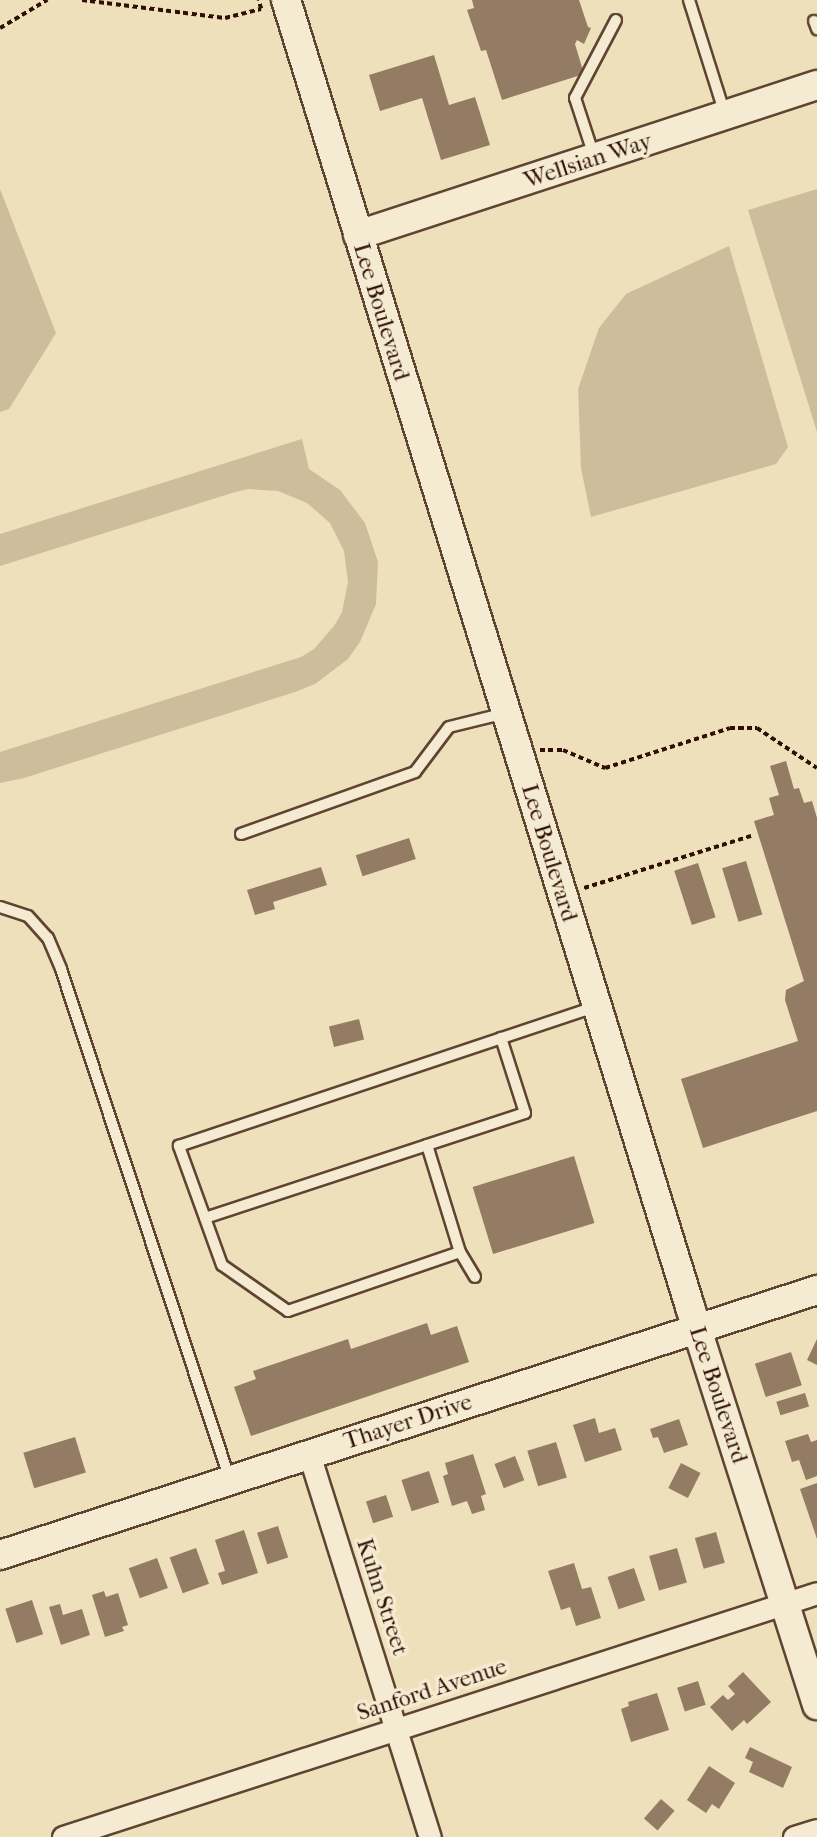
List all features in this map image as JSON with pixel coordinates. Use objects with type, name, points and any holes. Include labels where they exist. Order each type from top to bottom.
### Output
[{"type":"street","name":"Lee Boulevard","points":[[286,0],[697,1329],[817,1705]]},
{"type":"street","name":"Wellsian Way","points":[[358,235],[817,85]]},
{"type":"street","name":"Thayer Drive","points":[[0,1555],[817,1290]]},
{"type":"street","name":"Kuhn Street","points":[[309,1454],[430,1837]]},
{"type":"street","name":"Sanford Avenue","points":[[63,1837],[817,1593]]},
{"type":"street","points":[[794,1837],[817,1829]]},
{"type":"lane","points":[[689,0],[726,116]]},
{"type":"lane","points":[[595,159],[575,99],[615,20]]},
{"type":"lane","points":[[241,834],[415,772],[449,727],[506,713]]},
{"type":"lane","points":[[0,907],[28,916],[48,938],[61,969],[230,1480]]},
{"type":"lane","points":[[460,1252],[288,1311],[222,1265],[179,1146],[597,1006]]},
{"type":"lane","points":[[205,1218],[525,1114],[501,1038]]},
{"type":"lane","points":[[427,1145],[460,1252],[475,1277]]},
{"type":"path","points":[[0,28],[47,0]]},
{"type":"path","points":[[82,0],[225,18],[261,9],[258,0]]},
{"type":"path","points":[[517,750],[563,750],[605,768],[730,728],[757,728],[817,768]]},
{"type":"path","points":[[562,894],[751,836]]},
{"type":"shaded area","points":[[0,189],[56,333],[9,409],[0,412]]},
{"type":"shaded area","points":[[817,189],[817,432],[748,210]]},
{"type":"shaded area","points":[[729,246],[788,447],[776,464],[591,517],[581,468],[578,389],[599,328],[626,294]]},
{"type":"shaded area","points":[[302,439],[309,469],[340,490],[365,523],[378,562],[376,604],[360,642],[348,659],[315,684],[295,692],[24,778],[0,783],[0,752],[301,657],[314,649],[334,626],[342,612],[348,582],[344,551],[330,523],[307,503],[278,491],[248,489],[232,493],[0,566],[0,534]]},
{"type":"building","points":[[472,0],[579,0],[588,27],[591,28],[584,44],[577,40],[575,44],[584,74],[502,100],[486,50],[481,51],[467,10],[474,8]]},
{"type":"building","points":[[434,55],[449,105],[475,97],[490,145],[441,160],[422,98],[380,111],[369,75]]},
{"type":"building","points":[[786,761],[794,789],[799,788],[804,803],[812,801],[817,818],[817,1111],[703,1148],[681,1079],[798,1041],[785,1000],[786,990],[804,981],[754,821],[774,815],[769,798],[779,795],[770,766]]},
{"type":"building","points":[[409,838],[416,859],[363,876],[356,855]]},
{"type":"building","points":[[746,861],[762,915],[738,922],[722,868]]},
{"type":"building","points":[[698,863],[716,917],[692,925],[674,871]]},
{"type":"building","points":[[321,867],[327,885],[273,902],[275,909],[255,915],[247,890]]},
{"type":"building","points":[[359,1019],[364,1039],[334,1047],[329,1026]]},
{"type":"building","points":[[574,1156],[594,1223],[493,1254],[473,1187]]},
{"type":"building","points":[[427,1323],[431,1335],[457,1326],[469,1362],[251,1436],[234,1387],[256,1379],[253,1371],[348,1339],[351,1349]]},
{"type":"building","points":[[817,1339],[817,1365],[807,1360]]},
{"type":"building","points":[[791,1352],[802,1385],[766,1397],[755,1364]]},
{"type":"building","points":[[805,1393],[809,1406],[780,1415],[776,1402]]},
{"type":"building","points":[[595,1418],[599,1433],[615,1428],[622,1450],[585,1462],[573,1425]]},
{"type":"building","points":[[679,1419],[688,1445],[664,1453],[658,1437],[653,1438],[650,1429]]},
{"type":"building","points":[[808,1434],[811,1442],[817,1440],[817,1476],[806,1480],[799,1460],[792,1462],[785,1441]]},
{"type":"building","points":[[75,1437],[86,1472],[34,1488],[23,1453]]},
{"type":"building","points":[[556,1442],[567,1477],[538,1486],[527,1451]]},
{"type":"building","points":[[473,1454],[486,1494],[481,1496],[485,1510],[472,1514],[467,1501],[452,1506],[443,1476],[448,1474],[445,1463]]},
{"type":"building","points":[[515,1456],[524,1480],[504,1488],[494,1464]]},
{"type":"building","points":[[681,1463],[701,1473],[688,1498],[668,1488]]},
{"type":"building","points":[[429,1471],[439,1502],[412,1511],[401,1480]]},
{"type":"building","points":[[817,1483],[817,1539],[800,1489]]},
{"type":"building","points":[[386,1495],[393,1517],[373,1523],[366,1501]]},
{"type":"building","points":[[278,1526],[288,1557],[267,1564],[257,1533]]},
{"type":"building","points":[[244,1530],[258,1573],[222,1585],[218,1573],[225,1571],[215,1540]]},
{"type":"building","points":[[716,1532],[725,1563],[704,1569],[695,1538]]},
{"type":"building","points":[[196,1548],[209,1584],[183,1593],[170,1558]]},
{"type":"building","points":[[677,1548],[687,1583],[659,1591],[649,1556]]},
{"type":"building","points":[[157,1558],[168,1588],[140,1598],[129,1568]]},
{"type":"building","points":[[574,1563],[582,1589],[591,1587],[601,1618],[576,1626],[570,1607],[561,1610],[548,1571]]},
{"type":"building","points":[[634,1568],[645,1600],[619,1609],[608,1577]]},
{"type":"building","points":[[104,1591],[106,1597],[118,1593],[128,1625],[122,1627],[124,1631],[105,1637],[92,1595]]},
{"type":"building","points":[[32,1600],[43,1634],[16,1643],[5,1609]]},
{"type":"building","points":[[60,1604],[63,1615],[82,1609],[90,1635],[61,1645],[49,1607]]},
{"type":"building","points":[[743,1672],[771,1702],[747,1724],[744,1720],[732,1731],[710,1707],[723,1695],[728,1700],[735,1694],[728,1686]]},
{"type":"building","points":[[698,1681],[706,1705],[685,1712],[677,1688]]},
{"type":"building","points":[[657,1693],[669,1730],[631,1742],[621,1709],[629,1706],[628,1702]]},
{"type":"building","points":[[750,1747],[792,1767],[783,1788],[749,1772],[753,1762],[745,1758]]},
{"type":"building","points":[[709,1766],[735,1783],[719,1809],[712,1804],[706,1813],[687,1800]]},
{"type":"building","points":[[661,1799],[675,1811],[658,1830],[644,1819]]}]
